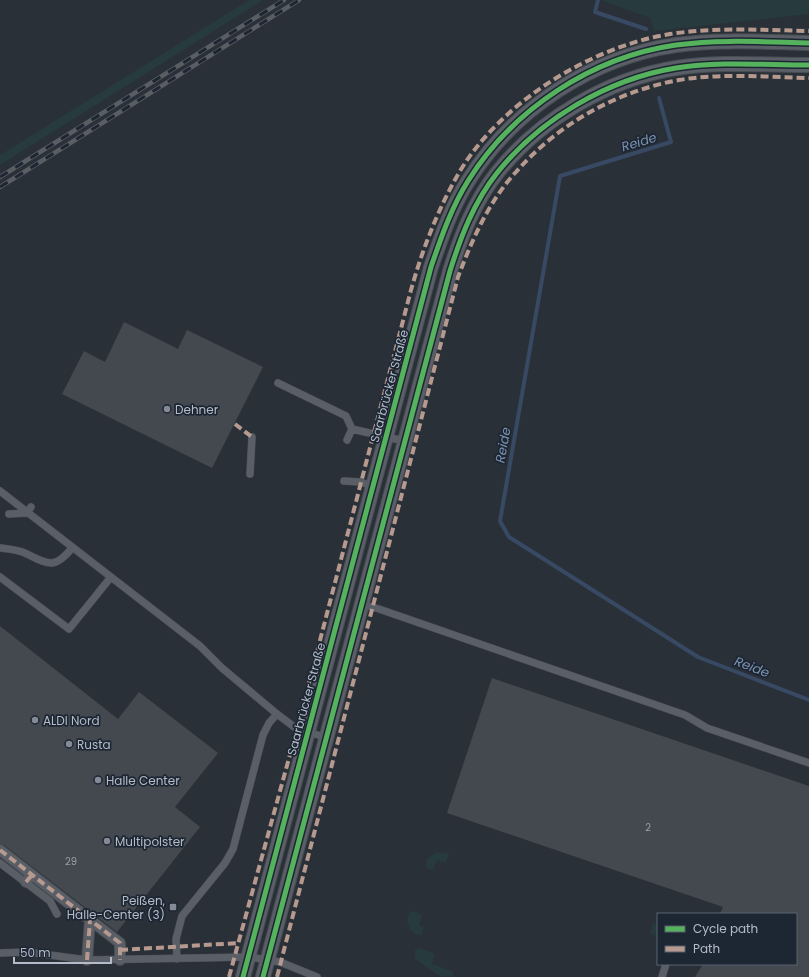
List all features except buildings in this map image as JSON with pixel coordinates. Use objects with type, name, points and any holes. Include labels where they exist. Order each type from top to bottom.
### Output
[{"type":"street","name":"Saarbrücker Straße","points":[[243,977],[431,267],[447,223],[471,177],[512,126],[530,110],[567,84],[607,64],[632,54],[699,42],[809,43]]},
{"type":"street","points":[[263,977],[450,271],[464,231],[476,206],[497,173],[529,140],[563,114],[582,102],[635,77],[677,68],[701,65],[809,65]]},
{"type":"street","points":[[0,851],[29,878],[58,892],[90,920],[120,943],[120,960]]},
{"type":"street","points":[[87,960],[90,920]]},
{"type":"lane","points":[[278,384],[346,416],[352,429],[347,440]]},
{"type":"lane","points":[[352,429],[404,441]]},
{"type":"lane","points":[[250,474],[252,437]]},
{"type":"lane","points":[[344,481],[360,482],[373,486]]},
{"type":"lane","points":[[0,492],[29,510],[72,548],[200,646],[222,668],[292,726],[326,737]]},
{"type":"lane","points":[[9,514],[29,510]]},
{"type":"lane","points":[[0,548],[18,551],[50,564],[59,562],[72,548]]},
{"type":"lane","points":[[0,577],[69,629],[111,577]]},
{"type":"lane","points":[[361,604],[380,609],[685,715],[707,728],[809,763]]},
{"type":"lane","points":[[177,959],[176,939],[182,916],[225,863],[233,849],[263,735],[269,723],[277,714]]},
{"type":"lane","points":[[0,863],[29,878],[50,901],[57,914]]},
{"type":"lane","points":[[0,953],[27,952],[87,960],[249,957],[268,960],[317,977]]},
{"type":"lane","points":[[662,977],[666,965]]},
{"type":"lane","points":[[293,977],[295,969]]},
{"type":"green space","points":[[249,0],[263,0],[0,165],[0,155]]},
{"type":"green space","points":[[601,0],[809,0],[809,14],[654,31],[650,18]]},
{"type":"green space","points":[[437,852],[449,854],[446,863],[437,860],[433,870],[426,868],[427,859]]},
{"type":"green space","points":[[413,911],[422,915],[419,925],[424,927],[421,936],[411,931],[408,925],[409,913]]},
{"type":"green space","points":[[653,923],[657,925],[657,936],[650,933]]},
{"type":"green space","points":[[419,948],[435,954],[432,964],[454,972],[452,977],[440,976],[415,959],[415,950]]},
{"type":"waterway","name":"Reide","points":[[598,0],[595,12],[646,29]]},
{"type":"waterway","name":"Reide","points":[[659,98],[671,142],[560,176],[500,521],[509,537],[698,657],[809,700]]},
{"type":"railway","points":[[0,177],[284,0]]},
{"type":"railway","points":[[0,187],[299,0]]},
{"type":"marked path","points":[[229,977],[297,729],[411,290],[430,233],[456,178],[473,151],[495,127],[520,104],[577,66],[608,52],[639,41],[670,34],[705,30],[809,31]]},
{"type":"marked path","points":[[277,977],[458,277],[475,235],[489,208],[506,183],[550,139],[590,112],[633,92],[656,85],[695,78],[744,76],[809,78]]},
{"type":"marked path","points":[[235,424],[252,437]]},
{"type":"marked path","points":[[0,850],[120,943],[120,960]]},
{"type":"marked path","points":[[26,882],[32,875]]},
{"type":"marked path","points":[[87,960],[90,920]]},
{"type":"marked path","points":[[120,950],[239,943]]},
{"type":"cycle path","points":[[243,977],[431,267],[451,212],[468,181],[486,155],[531,109],[557,90],[585,74],[614,61],[645,51],[693,43],[742,41],[809,43]]},
{"type":"cycle path","points":[[263,977],[450,271],[469,220],[489,184],[514,153],[555,119],[577,104],[625,81],[651,73],[692,66],[725,64],[809,65]]},
{"type":"place","name":"Dehner","points":[[167,409]]},
{"type":"place","name":"ALDI Nord","points":[[35,720]]},
{"type":"place","name":"Rusta","points":[[69,744]]},
{"type":"place","name":"Halle Center","points":[[98,780]]},
{"type":"place","name":"Multipolster","points":[[107,841]]},
{"type":"place","name":"Peißen, Halle-Center (3)","points":[[173,907]]}]
